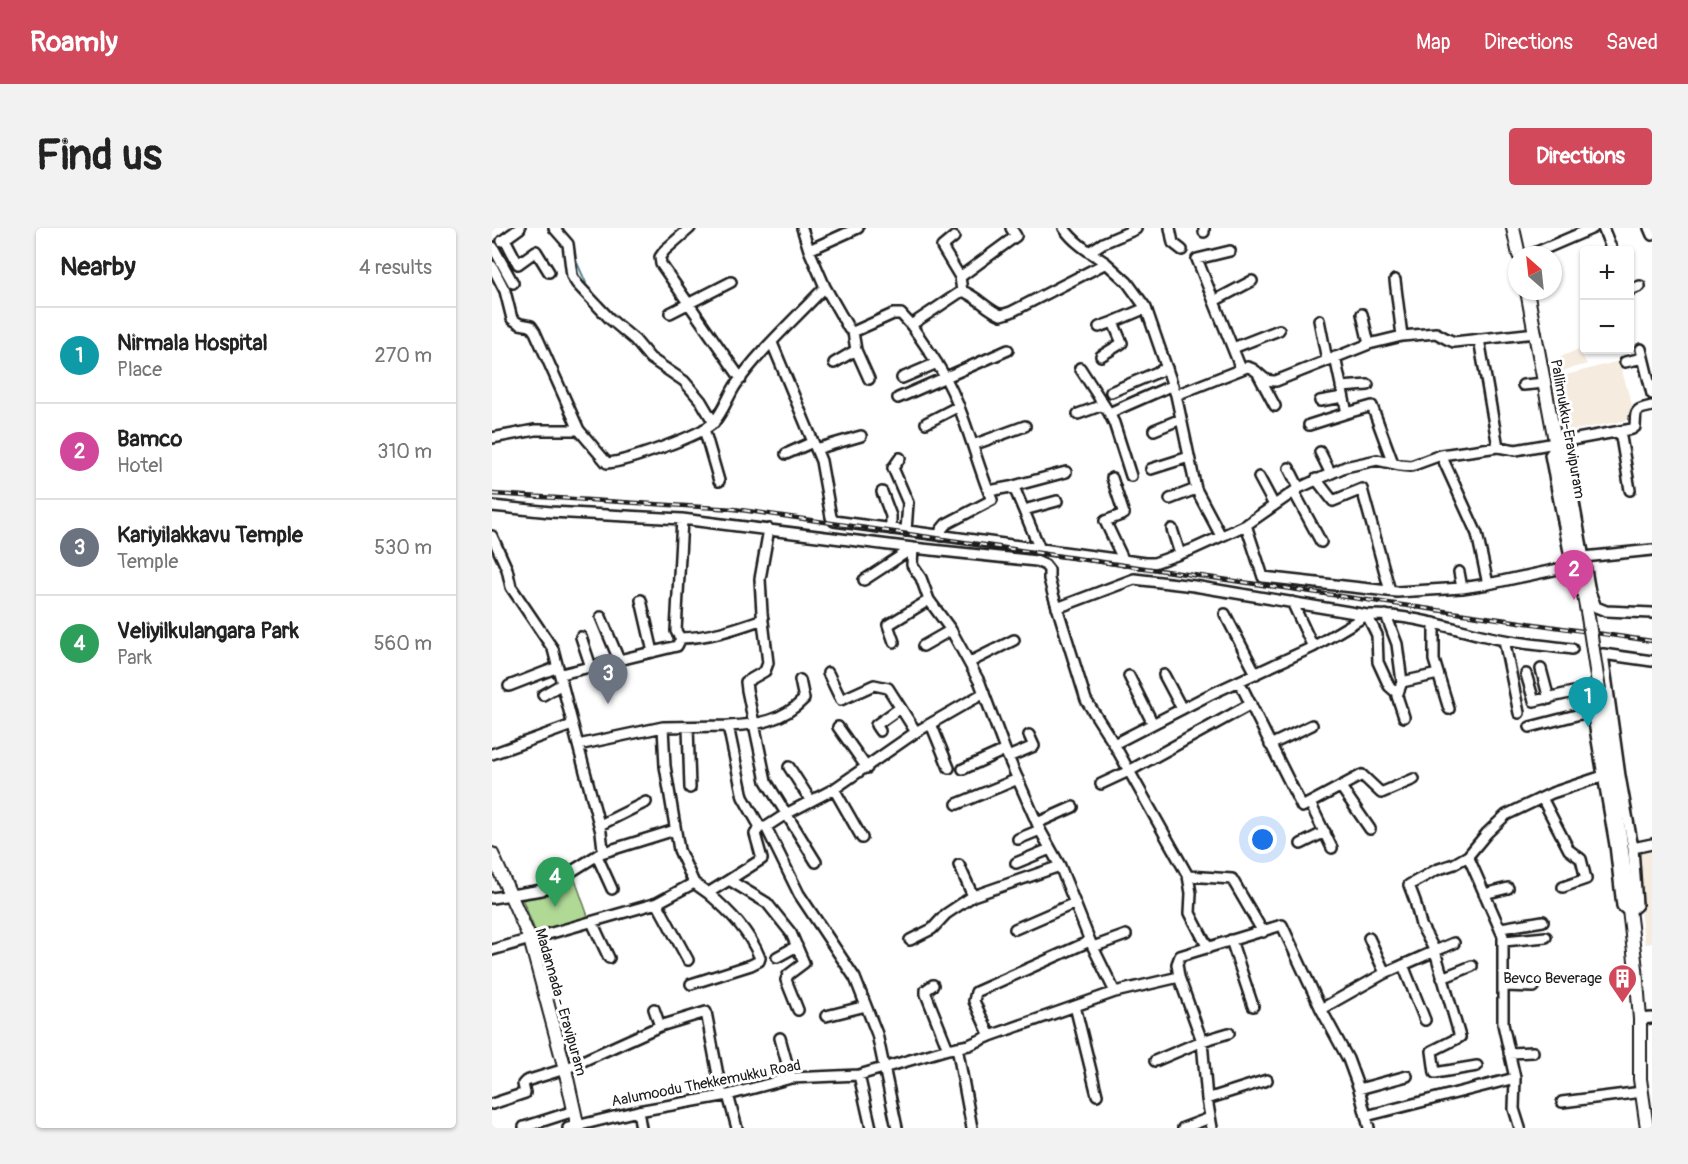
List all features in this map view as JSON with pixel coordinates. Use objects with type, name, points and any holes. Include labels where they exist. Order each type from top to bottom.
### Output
[{"type":"main road","points":[[1513,228],[1517,246]]},
{"type":"main road","name":"Pallimukku-Eravipuram","points":[[1529,300],[1588,617],[1607,775]]},
{"type":"main road","points":[[1607,775],[1646,1019],[1642,1092],[1649,1114],[1647,1128]]},
{"type":"main road","name":"Madannada - Eravipuram","points":[[492,854],[530,939],[565,1069],[574,1111],[574,1127]]},
{"type":"street","points":[[513,283],[493,247],[520,228]]},
{"type":"street","points":[[554,228],[568,244],[572,276],[577,284],[610,319],[635,340],[650,358],[684,381],[701,401],[714,423]]},
{"type":"street","points":[[690,228],[665,250],[660,257],[661,264],[741,379]]},
{"type":"street","points":[[802,228],[825,287],[849,329],[853,332],[856,350],[869,379]]},
{"type":"street","points":[[809,250],[858,228]]},
{"type":"street","points":[[960,277],[1016,236],[1011,228]]},
{"type":"street","points":[[1064,228],[1068,234],[1127,282],[1146,308],[1174,390],[1196,489],[1221,536]]},
{"type":"street","points":[[1170,228],[1173,243],[1182,250]]},
{"type":"street","points":[[1551,246],[1593,228]]},
{"type":"street","points":[[1603,228],[1610,246]]},
{"type":"street","points":[[1649,228],[1652,235]]},
{"type":"street","points":[[1089,252],[1103,243],[1136,229]]},
{"type":"street","points":[[954,237],[942,247],[960,277],[962,291]]},
{"type":"street","points":[[505,239],[518,264],[536,251],[549,272]]},
{"type":"street","points":[[1230,251],[1197,259],[1241,369]]},
{"type":"street","points":[[962,291],[972,294],[990,310],[1001,315],[1106,263]]},
{"type":"street","points":[[492,266],[505,291],[512,319],[520,324],[531,326],[535,332],[579,430],[607,463],[618,462],[714,423],[741,379],[825,287]]},
{"type":"street","points":[[1395,280],[1402,336]]},
{"type":"street","points":[[1214,301],[1252,281]]},
{"type":"street","points":[[670,313],[731,282]]},
{"type":"street","points":[[1634,288],[1640,286]]},
{"type":"street","points":[[911,325],[962,291]]},
{"type":"street","points":[[1099,327],[1146,308]]},
{"type":"street","points":[[853,332],[893,314],[901,314],[937,363],[958,406],[993,500],[946,524],[941,530],[942,536]]},
{"type":"street","points":[[1362,314],[1370,344]]},
{"type":"street","points":[[1318,320],[1341,387],[1347,413]]},
{"type":"street","points":[[1101,356],[1122,342],[1113,322]]},
{"type":"street","points":[[1233,348],[1279,330]]},
{"type":"street","points":[[1258,374],[1269,381],[1276,381],[1370,344],[1428,332],[1436,333],[1454,342],[1536,333]]},
{"type":"street","points":[[1479,339],[1498,447]]},
{"type":"street","points":[[772,343],[821,461],[831,517],[834,521],[1124,561],[1154,563],[1180,554],[1246,525],[1296,490],[1330,472],[1377,460],[1411,466],[1441,455],[1498,447],[1516,450],[1556,448],[1635,427],[1636,411],[1652,406]]},
{"type":"street","points":[[834,363],[856,350]]},
{"type":"street","points":[[898,398],[1008,350]]},
{"type":"street","points":[[1625,362],[1642,353],[1652,394]]},
{"type":"street","points":[[902,378],[937,363]]},
{"type":"street","points":[[1080,368],[1114,423],[1131,476]]},
{"type":"street","points":[[1111,392],[1167,368]]},
{"type":"street","points":[[1078,414],[1100,406],[1107,410],[1241,369],[1253,368],[1275,406]]},
{"type":"street","points":[[1341,387],[1368,384]]},
{"type":"street","points":[[1523,385],[1545,384]]},
{"type":"street","points":[[1320,401],[1343,397]]},
{"type":"street","points":[[927,423],[958,406]]},
{"type":"street","points":[[1309,425],[1372,406],[1393,463]]},
{"type":"street","points":[[1154,430],[1181,419]]},
{"type":"street","points":[[973,445],[1025,426]]},
{"type":"street","points":[[704,429],[718,481]]},
{"type":"street","points":[[492,438],[535,430],[579,430]]},
{"type":"street","points":[[1620,431],[1630,490]]},
{"type":"street","points":[[786,454],[861,436]]},
{"type":"street","points":[[1556,448],[1564,452],[1590,592],[1596,607],[1606,611],[1652,613]]},
{"type":"street","points":[[1246,525],[1263,577],[1390,591],[1462,588],[1568,567],[1571,562],[1550,455],[1556,448]]},
{"type":"street","points":[[1320,452],[1330,472]]},
{"type":"street","points":[[1441,455],[1477,534],[1488,584]]},
{"type":"street","points":[[1151,469],[1190,457]]},
{"type":"street","points":[[900,458],[893,468],[908,503],[906,531]]},
{"type":"street","points":[[1289,468],[1296,490],[1321,542]]},
{"type":"street","points":[[989,491],[1066,472]]},
{"type":"street","points":[[1259,477],[1274,505]]},
{"type":"street","points":[[1112,478],[1124,514],[1105,521],[1124,561]]},
{"type":"street","points":[[1316,479],[1333,501],[1362,489],[1390,591]]},
{"type":"street","points":[[1010,487],[1017,492],[1040,549]]},
{"type":"street","points":[[1170,499],[1196,489]]},
{"type":"street","points":[[882,492],[891,516],[891,529]]},
{"type":"street","points":[[1024,510],[1057,501]]},
{"type":"street","points":[[492,506],[551,512],[682,519],[1036,561],[1045,565],[1049,570],[1049,579],[1086,700],[1114,744],[1188,876],[1191,893],[1190,913],[1208,948]]},
{"type":"street","points":[[681,638],[676,631],[682,519]]},
{"type":"street","points":[[770,529],[760,579],[768,663],[765,671],[746,682],[765,781],[816,862]]},
{"type":"street","points":[[1172,529],[1180,554]]},
{"type":"street","points":[[492,536],[507,569],[511,587],[553,650],[600,825],[603,840],[599,854],[612,889]]},
{"type":"street","points":[[864,580],[913,548]]},
{"type":"street","points":[[913,548],[912,565],[921,578],[929,600],[951,630],[984,693],[1006,753],[1039,827],[1060,866],[1091,944],[1115,992]]},
{"type":"street","points":[[1584,557],[1652,550]]},
{"type":"street","points":[[1458,572],[1462,588]]},
{"type":"street","points":[[1058,608],[1134,579],[1194,586],[1367,615],[1422,619],[1504,640],[1572,649]]},
{"type":"street","points":[[641,600],[653,652]]},
{"type":"street","points":[[894,642],[888,625],[929,600]]},
{"type":"street","points":[[1292,602],[1313,647]]},
{"type":"street","points":[[1225,614],[1256,674]]},
{"type":"street","points":[[1114,744],[1239,681],[1313,647],[1367,615]]},
{"type":"street","points":[[1367,615],[1377,635],[1378,662],[1389,686],[1397,693],[1404,717]]},
{"type":"street","points":[[1386,615],[1397,644],[1402,682],[1397,693]]},
{"type":"street","points":[[601,616],[619,660]]},
{"type":"street","points":[[681,638],[727,631],[763,619]]},
{"type":"street","points":[[1434,623],[1434,660],[1449,708]]},
{"type":"street","points":[[923,646],[951,630]]},
{"type":"street","points":[[581,637],[591,667]]},
{"type":"street","points":[[509,686],[677,646],[681,638]]},
{"type":"street","points":[[969,662],[1014,640]]},
{"type":"street","points":[[1504,640],[1519,713]]},
{"type":"street","points":[[1629,912],[1637,905],[1634,848],[1603,654],[1652,661]]},
{"type":"street","points":[[1541,669],[1549,699]]},
{"type":"street","points":[[828,673],[841,700],[874,685],[888,688],[916,732]]},
{"type":"street","points":[[1402,682],[1438,674]]},
{"type":"street","points":[[1526,674],[1534,701],[1606,684]]},
{"type":"street","points":[[543,694],[560,675]]},
{"type":"street","points":[[1164,675],[1182,709]]},
{"type":"street","points":[[1129,676],[1153,724]]},
{"type":"street","points":[[578,745],[663,727],[754,725],[778,718],[804,699],[800,680]]},
{"type":"street","points":[[1239,681],[1302,807],[1362,776],[1381,793],[1413,779]]},
{"type":"street","points":[[708,893],[762,859],[754,834],[763,827],[834,789],[916,732],[984,693]]},
{"type":"street","points":[[1101,784],[1251,704]]},
{"type":"street","points":[[880,731],[876,725],[900,708]]},
{"type":"street","points":[[1476,1066],[1435,1073],[1432,1051],[1460,1037],[1434,951],[1421,925],[1409,885],[1468,856],[1487,832],[1506,815],[1542,798],[1607,775],[1592,711],[1530,728]]},
{"type":"street","points":[[931,724],[949,768]]},
{"type":"street","points":[[492,754],[572,725]]},
{"type":"street","points":[[1270,745],[1312,725]]},
{"type":"street","points":[[728,726],[743,797],[763,827],[799,894],[855,978],[877,1034],[897,1128]]},
{"type":"street","points":[[663,727],[665,766],[679,850],[694,883],[734,916],[752,941],[760,958],[751,965],[690,984]]},
{"type":"street","points":[[688,727],[690,788]]},
{"type":"street","points":[[838,727],[867,768]]},
{"type":"street","points":[[963,769],[1006,753],[1034,747],[1029,735]]},
{"type":"street","points":[[789,767],[811,801]]},
{"type":"street","points":[[957,804],[1018,779]]},
{"type":"street","points":[[1341,786],[1370,829]]},
{"type":"street","points":[[834,789],[862,838]]},
{"type":"street","points":[[1542,798],[1569,850],[1581,859],[1586,879],[1563,887]]},
{"type":"street","points":[[600,825],[646,802]]},
{"type":"street","points":[[1310,802],[1332,848]]},
{"type":"street","points":[[1018,839],[1073,807]]},
{"type":"street","points":[[492,898],[542,890],[599,854],[675,830]]},
{"type":"street","points":[[1301,844],[1325,832]]},
{"type":"street","points":[[1634,848],[1652,844]]},
{"type":"street","points":[[1016,863],[1050,849]]},
{"type":"street","points":[[1468,856],[1501,928],[1504,941],[1503,1024],[1515,1078],[1514,1109],[1520,1128]]},
{"type":"street","points":[[959,865],[973,896]]},
{"type":"street","points":[[910,940],[932,929],[946,914],[973,896],[1060,866]]},
{"type":"street","points":[[1188,876],[1232,879],[1263,932]]},
{"type":"street","points":[[729,880],[767,903],[791,933],[804,963],[788,975],[786,980],[798,1010]]},
{"type":"street","points":[[492,950],[657,903],[694,883]]},
{"type":"street","points":[[1484,894],[1508,888]]},
{"type":"street","points":[[657,903],[688,960]]},
{"type":"street","points":[[1016,928],[1075,903]]},
{"type":"street","points":[[1501,928],[1544,921]]},
{"type":"street","points":[[592,922],[609,958]]},
{"type":"street","points":[[1183,1128],[1211,1123],[1202,1041],[1179,977],[1177,964],[1180,956],[1282,926],[1321,1009],[1348,1059],[1369,1128]]},
{"type":"street","points":[[990,1036],[974,1001],[976,992],[1091,944],[1126,934]]},
{"type":"street","points":[[1504,941],[1546,937]]},
{"type":"street","points":[[1369,938],[1385,973]]},
{"type":"street","points":[[1231,940],[1253,1006]]},
{"type":"street","points":[[1321,1009],[1385,973],[1454,943]]},
{"type":"street","points":[[777,957],[797,946]]},
{"type":"street","points":[[1402,965],[1425,1020]]},
{"type":"street","points":[[1442,978],[1472,966]]},
{"type":"street","name":"Aalumoodu Thekkemukku Road","points":[[574,1127],[638,1111],[725,1095],[791,1078],[859,1075],[969,1045],[1115,992],[1179,977]]},
{"type":"street","points":[[933,985],[926,990],[926,994],[953,1048],[972,1128]]},
{"type":"street","points":[[1504,986],[1533,987]]},
{"type":"street","points":[[826,1016],[866,1006]]},
{"type":"street","points":[[1075,1006],[1097,1095]]},
{"type":"street","points":[[654,1009],[660,1026]]},
{"type":"street","points":[[492,1104],[525,1093],[523,1084],[526,1081],[565,1069],[660,1026],[706,1012],[725,1095],[737,1128]]},
{"type":"street","points":[[1155,1061],[1202,1041],[1229,1033]]},
{"type":"street","points":[[780,1038],[791,1078]]},
{"type":"street","points":[[1509,1053],[1533,1052]]},
{"type":"street","points":[[859,1075],[871,1128]]},
{"type":"street","points":[[1359,1089],[1407,1076]]},
{"type":"street","points":[[1366,1116],[1515,1078]]},
{"type":"street","points":[[1207,1099],[1267,1080]]},
{"type":"street","points":[[1562,1102],[1642,1092]]},
{"type":"street","points":[[524,1127],[574,1111]]},
{"type":"street","points":[[638,1111],[641,1128]]},
{"type":"shaded area","points":[[1579,349],[1587,364],[1562,371],[1556,359]]},
{"type":"shaded area","points":[[1619,361],[1633,409],[1628,420],[1558,433],[1551,379]]},
{"type":"shaded area","points":[[1652,852],[1652,943],[1645,944],[1631,854]]},
{"type":"green space","points":[[573,874],[589,919],[536,933],[521,896]]},
{"type":"waterway","points":[[563,228],[568,239]]},
{"type":"waterway","points":[[574,256],[586,283]]},
{"type":"railway","points":[[492,494],[734,509],[1652,641]]},
{"type":"place","name":"Bamco","points":[[1574,600]]},
{"type":"place","name":"Kariyilakkavu Temple","points":[[608,704]]},
{"type":"place","name":"Nirmala Hospital","points":[[1588,727]]},
{"type":"place","name":"Veliyilkulangara Park","points":[[555,907]]},
{"type":"place","name":"Bevco Beverage","points":[[1623,1004]]}]
